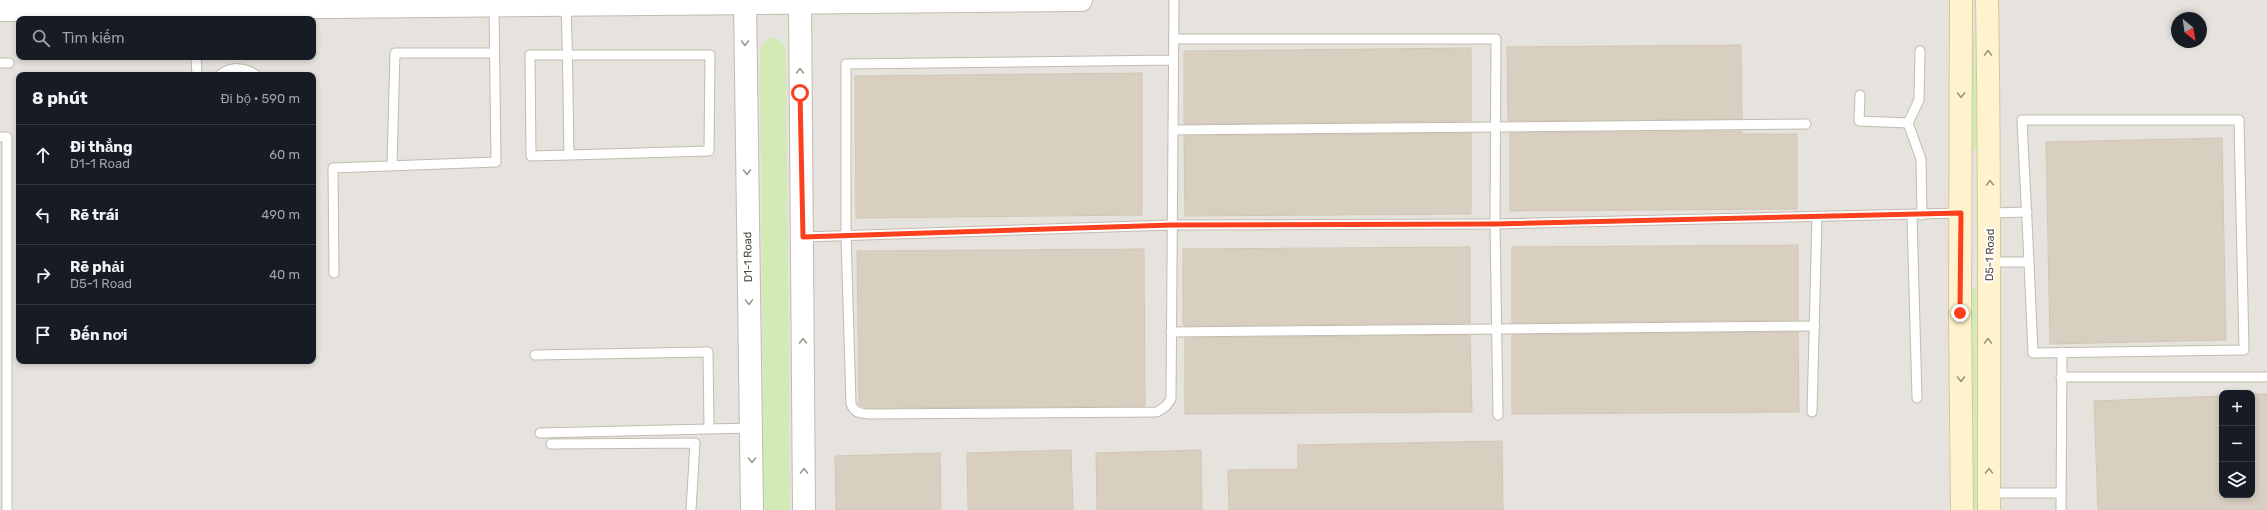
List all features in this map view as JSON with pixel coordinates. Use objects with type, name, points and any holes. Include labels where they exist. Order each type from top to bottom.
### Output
[{"type":"main road","points":[[1961,0],[1962,510]]},
{"type":"main road","name":"D5-1 Road","points":[[1988,0],[1991,213],[1989,501]]},
{"type":"main road","points":[[1961,235],[1990,237]]},
{"type":"street","points":[[0,10],[196,13],[745,2],[1082,0]]},
{"type":"street","name":"D1-1 Road","points":[[745,2],[752,510]]},
{"type":"street","points":[[800,2],[804,510]]},
{"type":"lane","points":[[1174,0],[1174,60],[1171,332],[1171,399],[1166,406],[1156,412],[858,413],[851,404],[846,234],[846,64],[1174,60]]},
{"type":"lane","points":[[566,5],[569,155]]},
{"type":"lane","points":[[334,273],[333,168],[496,162],[494,6]]},
{"type":"lane","points":[[1174,39],[1496,39],[1495,224],[1498,415]]},
{"type":"lane","points":[[1920,51],[1919,100],[1908,123],[1921,159],[1922,215]]},
{"type":"lane","points":[[392,166],[395,53],[494,53]]},
{"type":"lane","points":[[710,54],[709,152],[569,155],[532,156],[530,55],[710,54]]},
{"type":"lane","points":[[196,60],[197,72]]},
{"type":"lane","points":[[226,72],[232,69],[240,68],[249,72]]},
{"type":"lane","points":[[1860,95],[1859,121],[1908,123]]},
{"type":"lane","points":[[2022,120],[2239,120],[2244,350],[2033,353],[2027,212],[2022,120]]},
{"type":"lane","points":[[1173,130],[1806,124]]},
{"type":"lane","points":[[0,137],[7,137],[7,510]]},
{"type":"lane","points":[[1991,213],[2027,212]]},
{"type":"lane","points":[[803,237],[846,234],[1172,225],[1495,224],[1912,216],[1961,213]]},
{"type":"lane","points":[[1912,216],[1917,398]]},
{"type":"lane","points":[[1812,412],[1817,217]]},
{"type":"lane","points":[[1990,262],[2029,262]]},
{"type":"lane","points":[[1171,332],[1815,326]]},
{"type":"lane","points":[[535,355],[708,352],[709,428]]},
{"type":"lane","points":[[2061,510],[2062,352]]},
{"type":"lane","points":[[2061,377],[2267,377]]},
{"type":"lane","points":[[540,433],[751,428]]},
{"type":"lane","points":[[551,444],[695,444],[691,510]]},
{"type":"lane","points":[[1989,501],[2061,493]]},
{"type":"shaded area","points":[[0,0],[2267,0],[2267,510],[0,510]]},
{"type":"green space","points":[[1970,32],[1975,35],[1977,147],[1972,152]]},
{"type":"green space","points":[[770,38],[779,40],[786,53],[790,510],[764,510],[760,51],[762,45]]},
{"type":"green space","points":[[1972,288],[1976,289],[1977,292],[1979,510],[1971,510],[1970,291]]},
{"type":"building","points":[[1741,45],[1742,119],[1508,121],[1507,47]]},
{"type":"building","points":[[1471,48],[1471,121],[1184,124],[1184,51]]},
{"type":"building","points":[[1142,73],[1142,215],[856,218],[855,76]]},
{"type":"building","points":[[1742,131],[1742,134],[1797,134],[1797,209],[1510,211],[1510,133]]},
{"type":"building","points":[[1471,133],[1471,214],[1185,216],[1184,136]]},
{"type":"building","points":[[2222,138],[2226,340],[2050,344],[2046,142]]},
{"type":"building","points":[[1798,245],[1798,320],[1512,323],[1512,247]]},
{"type":"building","points":[[1470,247],[1470,323],[1185,326],[1183,324],[1183,249]]},
{"type":"building","points":[[1144,249],[1145,406],[868,408],[859,405],[857,251]]},
{"type":"building","points":[[1798,332],[1799,412],[1512,414],[1512,335]]},
{"type":"building","points":[[1470,335],[1472,412],[1185,414],[1185,338]]},
{"type":"building","points":[[2255,394],[2267,394],[2267,510],[2098,510],[2094,401],[2219,396],[2219,498],[2255,498]]},
{"type":"building","points":[[1502,441],[1503,510],[1229,510],[1228,470],[1298,469],[1298,445]]},
{"type":"building","points":[[1071,450],[1073,510],[968,510],[967,453]]},
{"type":"building","points":[[1201,450],[1202,510],[1097,510],[1096,453]]},
{"type":"building","points":[[940,453],[941,510],[836,510],[835,456]]},
{"type":"route","points":[[800,93],[803,237],[846,234],[1172,225],[1495,224],[1912,216],[1961,213],[1960,313]]}]
